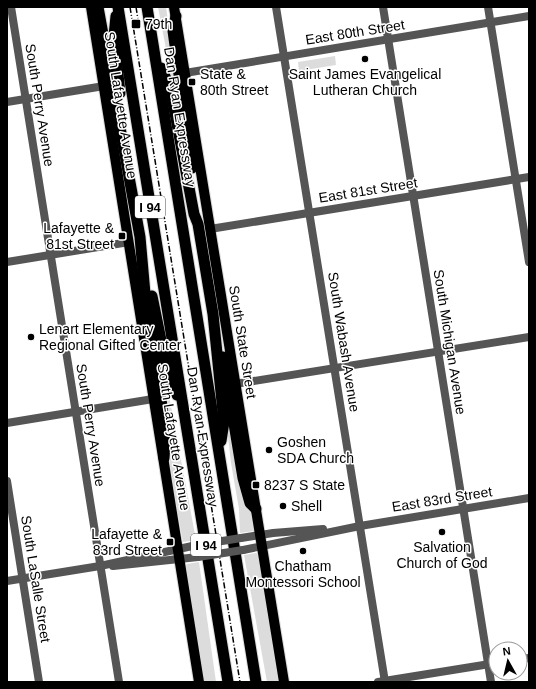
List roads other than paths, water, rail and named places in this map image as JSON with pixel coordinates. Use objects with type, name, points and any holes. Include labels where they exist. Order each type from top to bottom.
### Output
[{"type":"highway","points":[[98,7],[125,151]]},
{"type":"highway","points":[[118,7],[114,36],[125,151],[140,237],[169,379],[183,408]]},
{"type":"highway","name":"Dan Ryan Expressway","points":[[118,7],[228,682]]},
{"type":"highway","name":"Dan Ryan Expressway","points":[[147,7],[256,682]]},
{"type":"highway","points":[[175,12],[173,31],[199,213],[198,224]]},
{"type":"highway","points":[[155,56],[170,87],[194,214],[198,224],[213,314],[226,371],[243,478],[250,503],[256,510]]},
{"type":"highway","points":[[140,237],[146,305],[162,406],[165,444],[164,458]]},
{"type":"highway","points":[[213,314],[224,422],[219,449]]},
{"type":"main road","name":"South Lafayette Avenue","points":[[91,7],[199,682]]},
{"type":"main road","name":"South State Street","points":[[175,12],[284,682]]},
{"type":"street","name":"South Perry Avenue","points":[[11,7],[119,682]]},
{"type":"street","name":"South Wabash Avenue","points":[[276,7],[360,526],[382,682]]},
{"type":"street","name":"South Michigan Avenue","points":[[383,7],[463,509],[488,643]]},
{"type":"street","points":[[488,7],[529,262]]},
{"type":"street","name":"East 80th Street","points":[[185,73],[529,16]]},
{"type":"street","points":[[7,102],[104,86]]},
{"type":"street","name":"East 81st Street","points":[[210,228],[529,177]]},
{"type":"street","points":[[7,262],[129,242]]},
{"type":"street","points":[[235,384],[529,337]]},
{"type":"street","points":[[7,423],[153,399]]},
{"type":"street","name":"South LaSalle Street","points":[[7,481],[39,682]]},
{"type":"street","name":"East 83rd Street","points":[[100,566],[127,566],[243,550],[360,526],[529,498]]},
{"type":"street","name":"East 83rd Street","points":[[100,566],[177,548],[260,535],[360,526]]},
{"type":"street","points":[[7,581],[100,566]]},
{"type":"street","points":[[382,682],[488,665]]},
{"type":"railway","points":[[130,7],[240,682]]},
{"type":"railway","points":[[136,7],[139,26]]},
{"type":"place","name":"79th","points":[[136,24]]},
{"type":"place","name":"Saint James Evangelical Lutheran Church","points":[[365,59]]},
{"type":"place","name":"State & 80th Street","points":[[192,82]]},
{"type":"place","name":"Lafayette & 81st Street","points":[[122,236]]},
{"type":"place","name":"Lenart Elementary Regional Gifted Center","points":[[31,337]]},
{"type":"place","name":"Goshen SDA Church","points":[[269,450]]},
{"type":"place","name":"8237 S State","points":[[256,485]]},
{"type":"place","name":"Shell","points":[[283,506]]},
{"type":"place","name":"Salvation Church of God","points":[[442,532]]},
{"type":"place","name":"Lafayette & 83rd Street","points":[[170,542]]},
{"type":"place","name":"Chatham Montessori School","points":[[303,551]]}]
